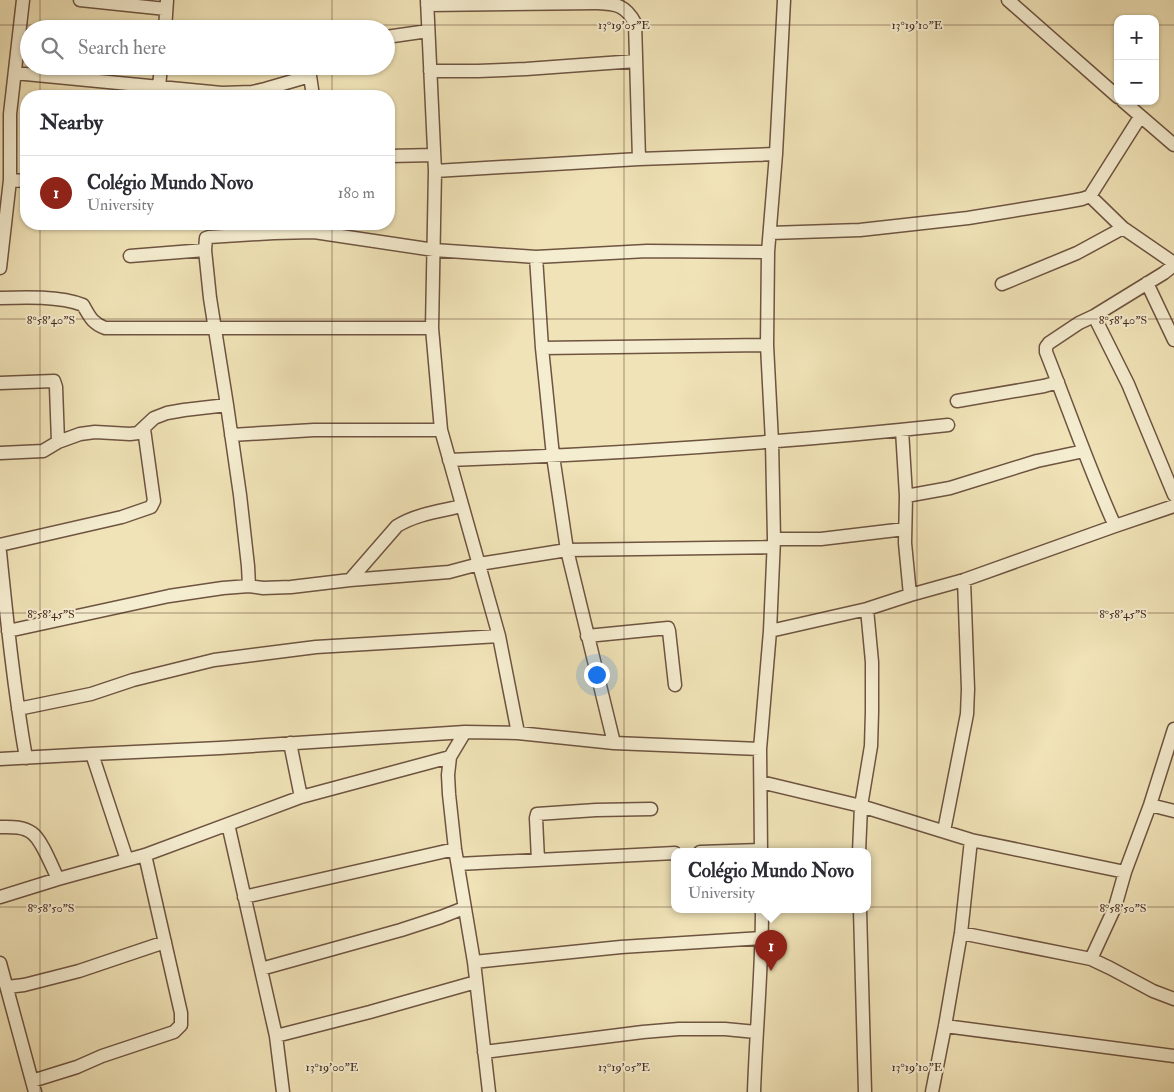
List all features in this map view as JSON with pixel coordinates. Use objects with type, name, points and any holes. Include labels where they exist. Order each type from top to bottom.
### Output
[{"type":"street","points":[[21,20],[23,0]]},
{"type":"street","points":[[80,0],[167,5],[166,20]]},
{"type":"street","points":[[761,848],[760,749],[770,631],[773,543],[772,442],[767,346],[768,252],[776,154],[784,0]]},
{"type":"street","points":[[518,733],[499,636],[441,430],[432,328],[435,171],[427,3],[596,2],[615,4],[625,9],[634,23],[639,159]]},
{"type":"street","points":[[1013,2],[1114,93]]},
{"type":"street","points":[[0,268],[10,180],[5,129],[10,114],[20,27]]},
{"type":"street","points":[[395,36],[428,31]]},
{"type":"street","points":[[430,71],[497,70],[636,61]]},
{"type":"street","points":[[15,73],[20,73]]},
{"type":"street","points":[[36,75],[190,90]]},
{"type":"street","points":[[159,87],[160,75]]},
{"type":"street","points":[[261,90],[301,75]]},
{"type":"street","points":[[310,75],[312,90]]},
{"type":"street","points":[[1127,105],[1174,145]]},
{"type":"street","points":[[770,233],[860,230],[934,222],[1082,199],[1090,196],[1140,117]]},
{"type":"street","points":[[435,171],[639,159],[776,154]]},
{"type":"street","points":[[395,156],[434,155]]},
{"type":"street","points":[[10,180],[20,181]]},
{"type":"street","points":[[1090,196],[1123,228],[1174,264],[1164,274],[1049,343],[1046,347],[1046,352],[1084,451],[1115,526]]},
{"type":"street","points":[[1002,284],[1077,253],[1123,228]]},
{"type":"street","points":[[248,586],[248,566],[240,495],[214,328],[205,241],[208,237],[260,230]]},
{"type":"street","points":[[294,230],[434,250],[536,257],[647,251],[768,252]]},
{"type":"street","points":[[130,256],[205,250]]},
{"type":"street","points":[[536,257],[542,348],[553,456],[567,550],[614,744]]},
{"type":"street","points":[[1147,284],[1174,340]]},
{"type":"street","points":[[0,298],[73,301],[83,305],[90,318],[105,328],[432,328]]},
{"type":"street","points":[[1094,316],[1128,384],[1174,495]]},
{"type":"street","points":[[542,348],[767,346]]},
{"type":"street","points":[[0,383],[54,381],[56,387],[58,442]]},
{"type":"street","points":[[957,401],[1058,382]]},
{"type":"street","points":[[0,453],[43,451],[58,442],[80,434],[95,432],[138,433],[154,418],[167,413],[227,405]]},
{"type":"street","points":[[449,460],[553,456],[772,442],[948,425]]},
{"type":"street","points":[[0,544],[122,517],[151,507],[154,501],[144,429]]},
{"type":"street","points":[[231,435],[314,430],[441,430]]},
{"type":"street","points":[[902,430],[906,496],[905,543],[910,595]]},
{"type":"street","points":[[906,496],[950,488],[1037,461],[1084,451]]},
{"type":"street","points":[[350,580],[397,526],[411,519],[462,506]]},
{"type":"street","points":[[770,631],[867,609],[964,580],[1174,506]]},
{"type":"street","points":[[5,639],[169,596],[223,588],[248,586],[263,588],[291,587],[449,572],[479,564],[567,550],[773,543],[905,529]]},
{"type":"street","points":[[0,552],[5,639],[26,758]]},
{"type":"street","points":[[944,831],[967,714],[968,690],[964,580]]},
{"type":"street","points":[[859,848],[861,806],[871,746],[872,662],[867,609]]},
{"type":"street","points":[[587,636],[668,628],[675,685]]},
{"type":"street","points":[[18,709],[91,694],[133,680],[214,660],[316,647],[499,636]]},
{"type":"street","points":[[1091,959],[1115,907],[1125,872],[1150,805],[1174,729]]},
{"type":"street","points":[[0,759],[220,748],[465,732],[518,733],[614,744],[760,749]]},
{"type":"street","points":[[465,732],[450,757],[448,775],[455,849],[474,962],[489,1092]]},
{"type":"street","points":[[290,743],[300,797]]},
{"type":"street","points":[[92,754],[127,860]]},
{"type":"street","points":[[0,897],[145,855],[300,797],[450,757]]},
{"type":"street","points":[[761,782],[861,806],[971,840],[1125,872]]},
{"type":"street","points":[[1150,805],[1174,811]]},
{"type":"street","points":[[538,860],[537,814],[650,809]]},
{"type":"street","points":[[228,824],[276,1036],[283,1092]]},
{"type":"street","points":[[0,827],[20,828],[32,833],[43,846],[58,879]]},
{"type":"street","points":[[932,1092],[961,933],[971,840]]},
{"type":"street","points":[[244,897],[455,849]]},
{"type":"street","points":[[458,864],[671,853]]},
{"type":"street","points":[[0,963],[34,1087],[102,1056],[174,1032],[181,1025],[181,1012],[145,855]]},
{"type":"street","points":[[261,969],[441,918],[464,908]]},
{"type":"street","points":[[754,1092],[762,913]]},
{"type":"street","points":[[860,913],[865,1092]]},
{"type":"street","points":[[961,933],[1091,959],[1153,991],[1174,999]]},
{"type":"street","points":[[474,962],[621,947],[762,938]]},
{"type":"street","points":[[7,987],[41,981],[79,971],[165,942]]},
{"type":"street","points":[[276,1036],[476,982]]},
{"type":"street","points":[[945,1026],[1174,1056]]},
{"type":"street","points":[[484,1052],[643,1032],[726,1030],[756,1032]]},
{"type":"place","name":"Colégio Mundo Novo","points":[[771,971]]}]
